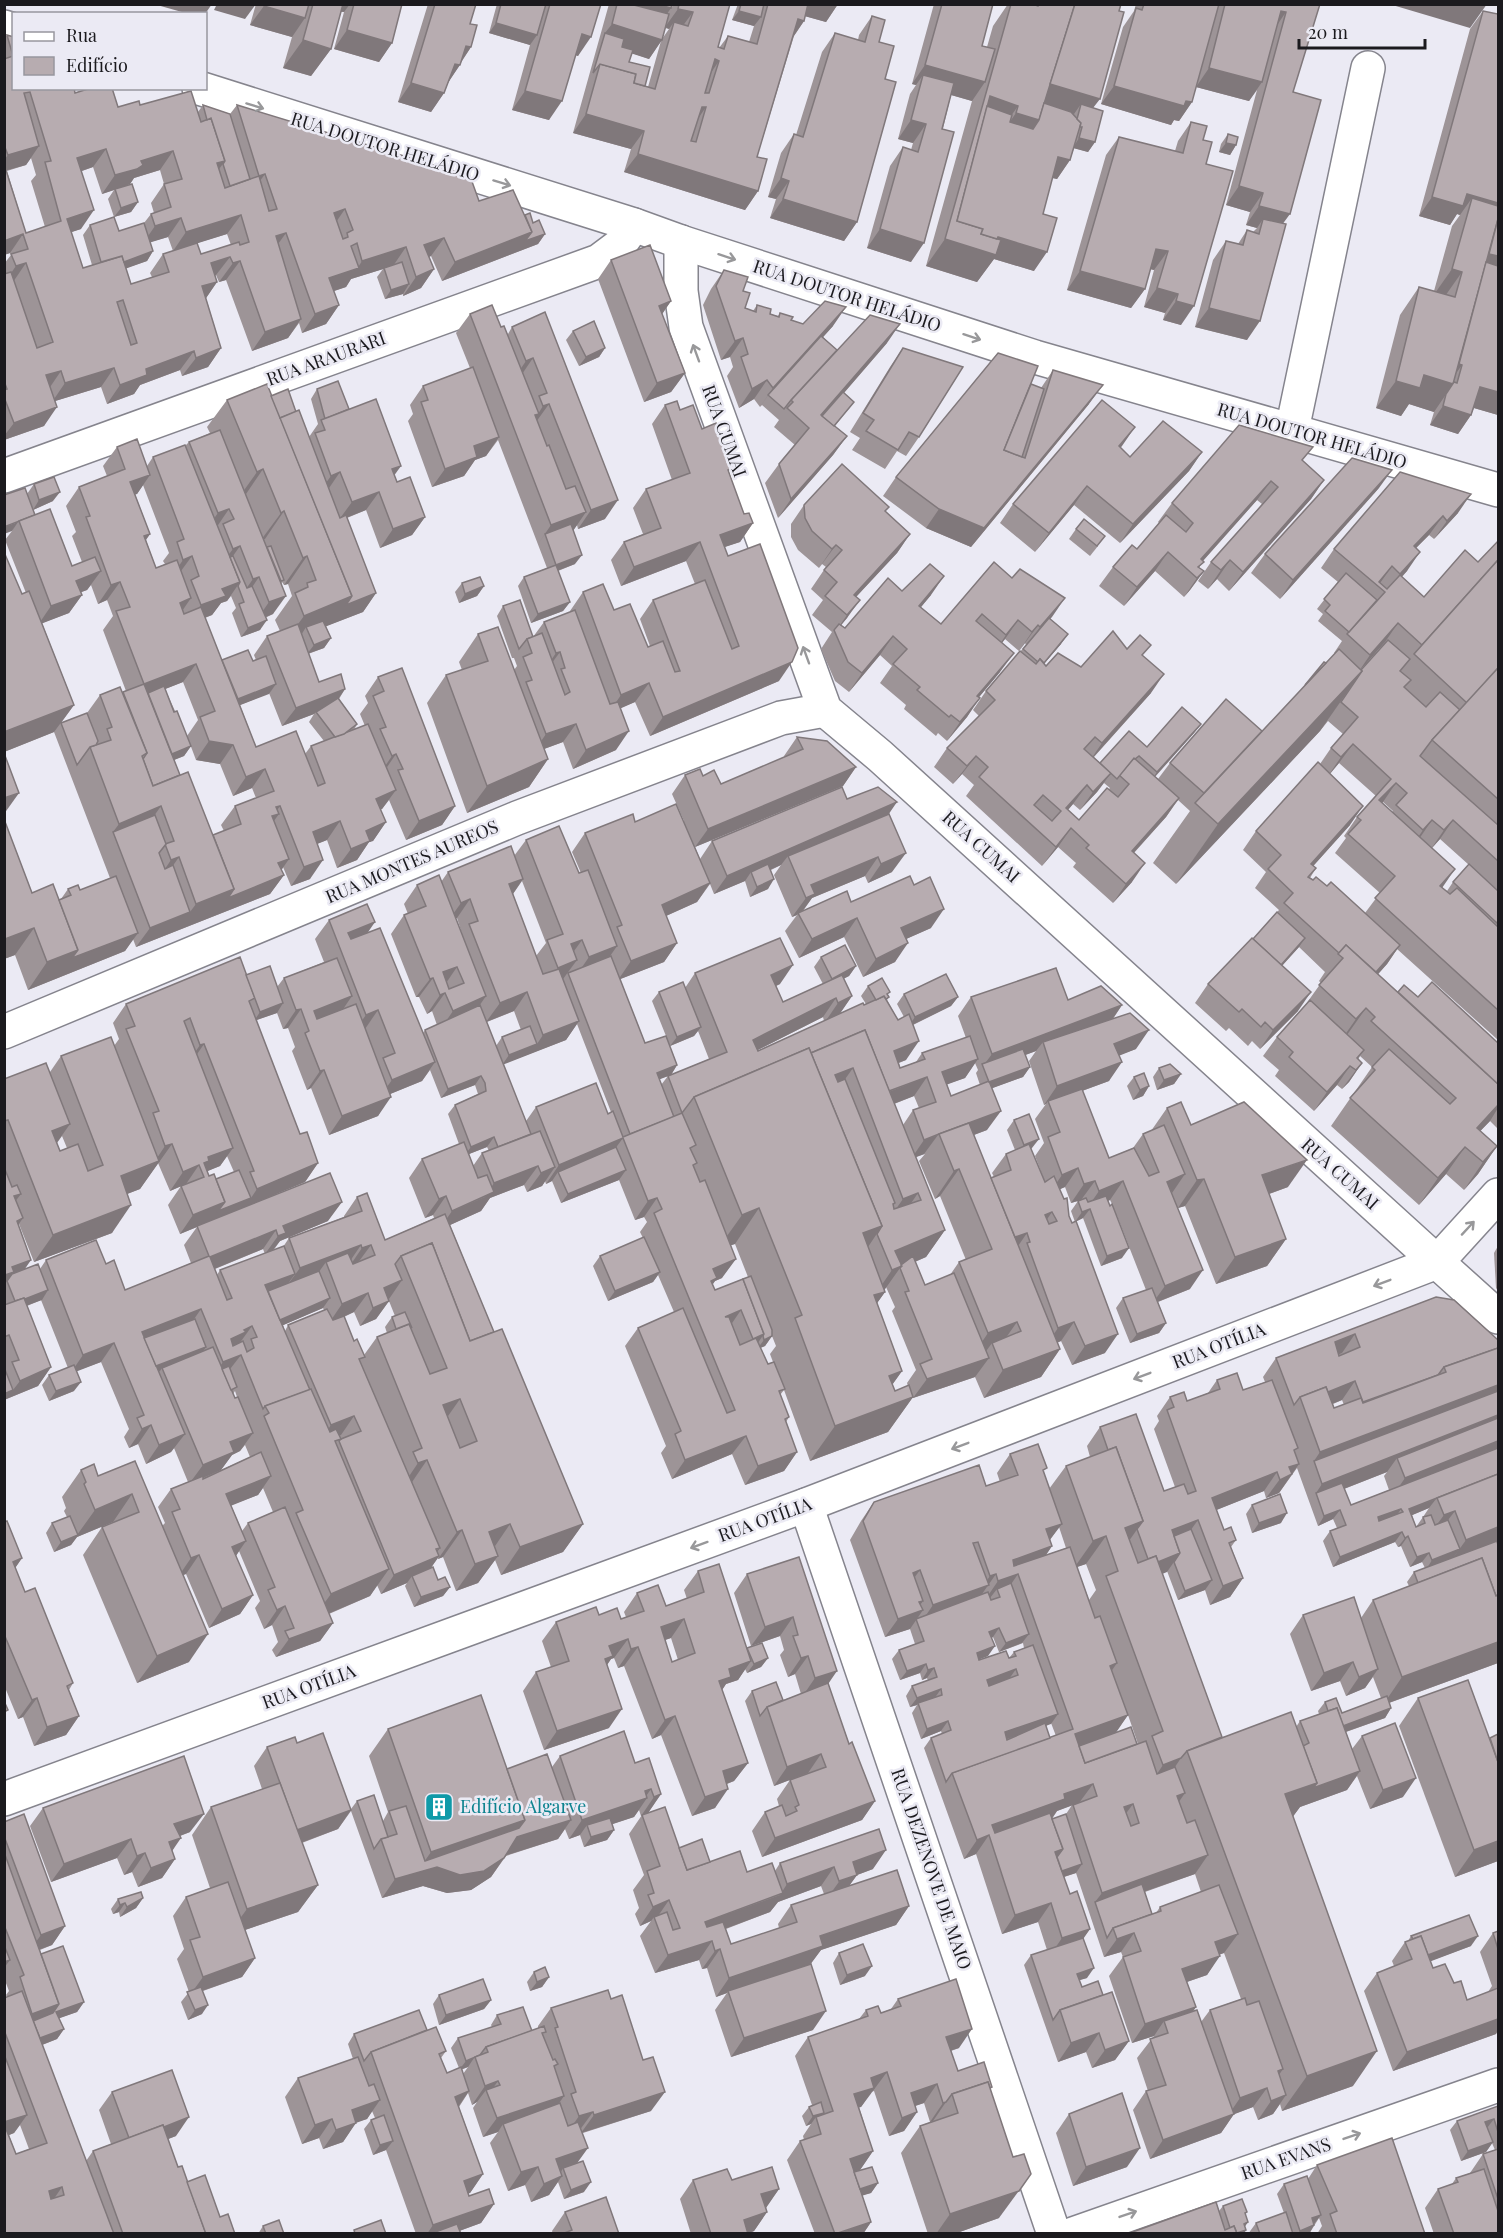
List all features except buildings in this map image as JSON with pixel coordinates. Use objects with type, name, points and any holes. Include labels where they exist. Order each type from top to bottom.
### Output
[{"type":"street","points":[[1292,430],[1368,68]]},
{"type":"street","name":"RUA DOUTOR HELÁDIO","points":[[206,90],[634,225],[681,243],[1035,357],[1498,490]]},
{"type":"street","name":"RUA ARAURARI","points":[[4,476],[599,261],[619,246],[634,225]]},
{"type":"street","name":"RUA CUMAI","points":[[681,243],[681,291],[686,327],[825,710],[880,756],[1498,1317]]},
{"type":"street","name":"RUA MONTES AUREOS","points":[[4,1032],[528,814],[781,718],[825,710]]},
{"type":"street","points":[[219,942],[231,975]]},
{"type":"street","name":"RUA OTÍLIA","points":[[4,1799],[806,1505],[1437,1262],[1498,1195]]},
{"type":"street","name":"RUA DEZENOVE DE MAIO","points":[[806,1505],[1054,2234]]},
{"type":"street","name":"RUA EVANS","points":[[1073,2234],[1498,2085]]},
{"type":"place","name":"Edifício Algarve","points":[[439,1807]]}]
